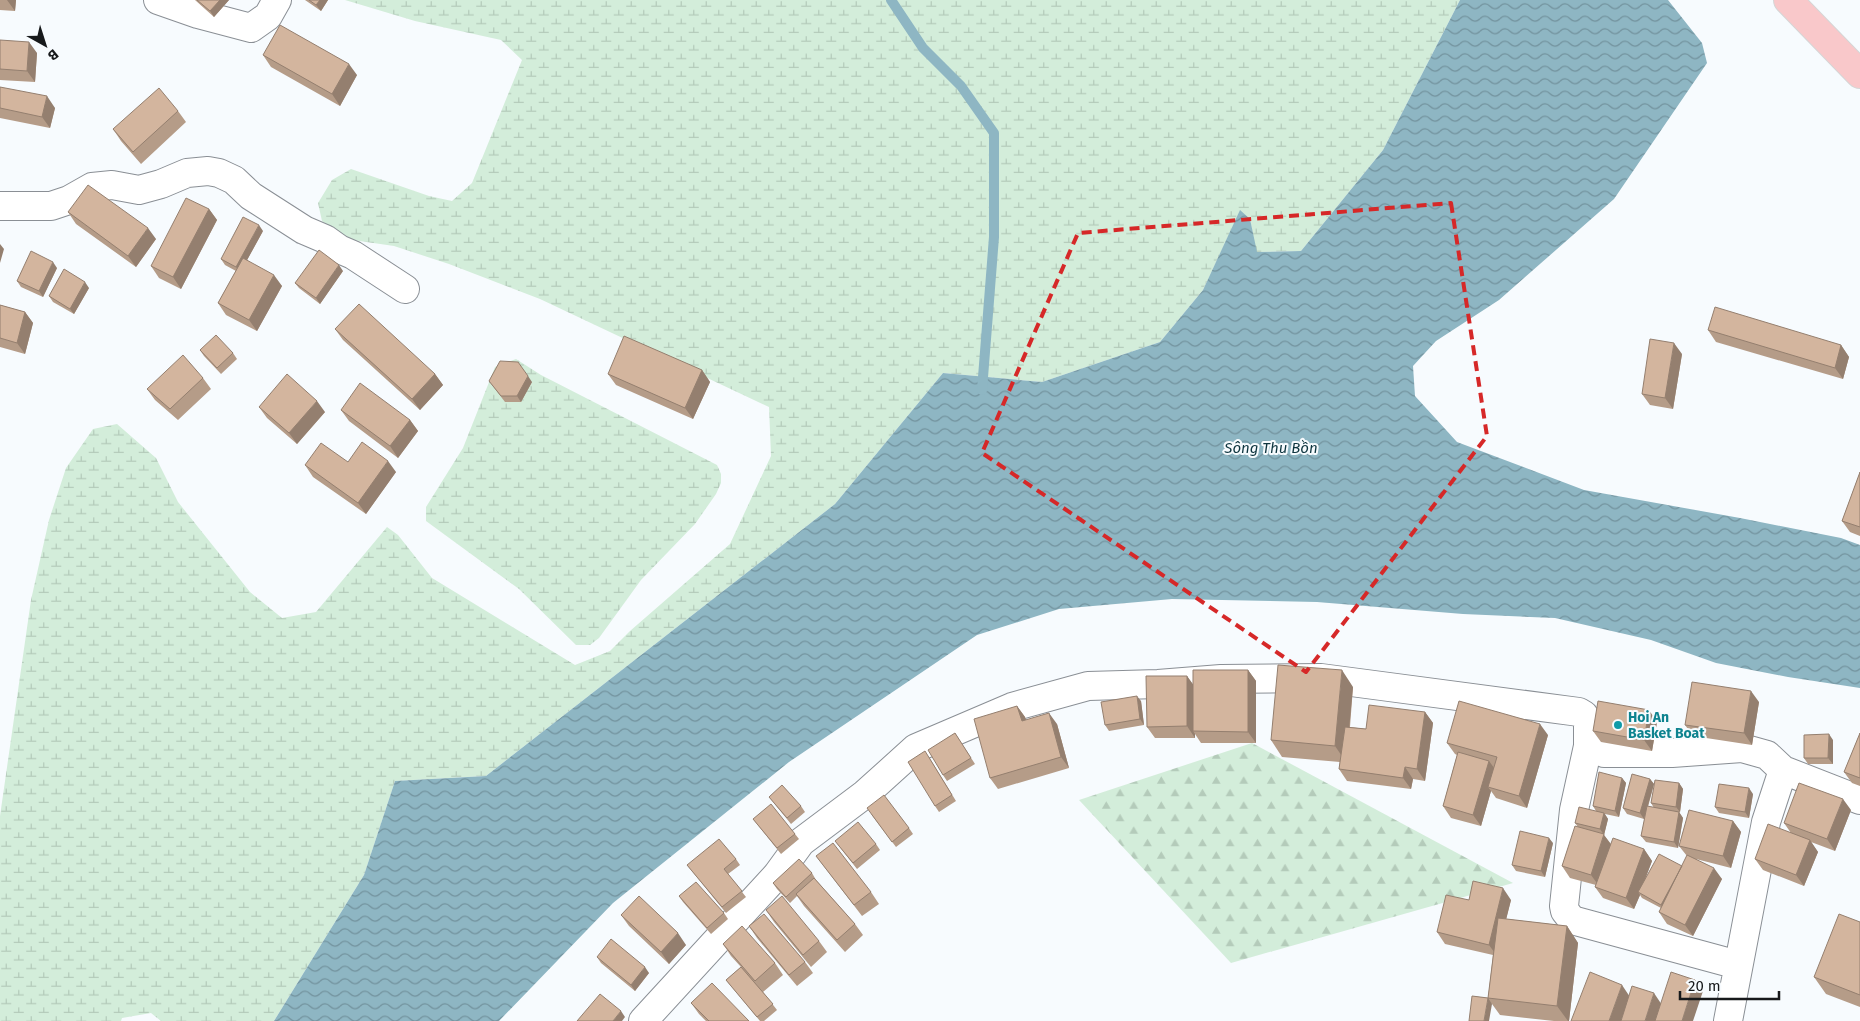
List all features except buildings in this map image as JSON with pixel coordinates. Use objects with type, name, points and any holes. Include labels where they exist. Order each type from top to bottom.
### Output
[{"type":"main road","points":[[1788,0],[1860,74]]},
{"type":"street","points":[[158,0],[198,14],[251,28],[268,16],[277,0]]},
{"type":"street","points":[[0,206],[51,206],[69,200],[92,187],[112,184],[139,190],[161,184],[187,173],[208,171],[219,173],[234,180],[251,196],[304,230],[325,239],[339,250],[352,254],[404,290]]},
{"type":"street","points":[[643,1021],[777,874],[801,842],[865,794],[916,748],[1012,707],[1088,686],[1158,684],[1221,679],[1321,678],[1584,714],[1588,723],[1588,746],[1574,810],[1564,906],[1568,916],[1572,920],[1738,966]]},
{"type":"street","points":[[1588,746],[1604,753],[1672,753],[1742,748],[1767,755],[1783,770],[1860,800]]},
{"type":"street","points":[[1728,1021],[1766,822],[1783,770]]},
{"type":"highlighted area","points":[[1451,203],[1487,436],[1306,672],[982,453],[1078,233]]},
{"type":"green space","points":[[345,0],[1460,0],[1383,150],[1301,251],[1256,252],[1250,219],[1240,211],[1203,290],[1160,342],[1042,382],[943,373],[835,504],[486,776],[395,781],[364,875],[274,1021],[161,1021],[151,1013],[122,1018],[121,1021],[0,1021],[0,816],[31,600],[49,520],[66,468],[93,429],[117,424],[156,458],[178,502],[250,592],[282,618],[316,612],[387,527],[398,535],[432,578],[575,665],[610,651],[630,631],[730,544],[771,456],[769,407],[540,299],[449,264],[394,246],[346,239],[322,221],[318,203],[332,180],[351,169],[429,196],[452,201],[472,183],[522,60],[501,40],[415,21]]},
{"type":"green space","points":[[516,359],[541,375],[717,465],[721,474],[721,483],[716,494],[695,524],[641,580],[599,638],[590,645],[576,645],[519,589],[426,521],[426,507],[463,448],[495,367]]},
{"type":"green space","points":[[1252,743],[1513,883],[1231,963],[1079,800]]},
{"type":"water","name":"Sông Thu Bồn","points":[[1460,0],[1668,0],[1702,43],[1707,63],[1614,199],[1499,300],[1436,341],[1413,366],[1415,396],[1457,442],[1584,490],[1841,538],[1860,545],[1860,688],[1716,663],[1651,640],[1555,618],[1463,614],[1317,602],[1172,599],[1059,609],[977,635],[789,762],[613,903],[499,1021],[274,1021],[364,875],[395,781],[486,776],[835,504],[943,373],[1042,382],[1160,342],[1203,290],[1240,210],[1250,219],[1257,252],[1301,251],[1383,150]]},
{"type":"waterway","points":[[891,0],[923,48],[961,86],[994,133],[994,237],[982,390]]},
{"type":"place","name":"Hoi An Basket Boat","points":[[1618,725]]}]
